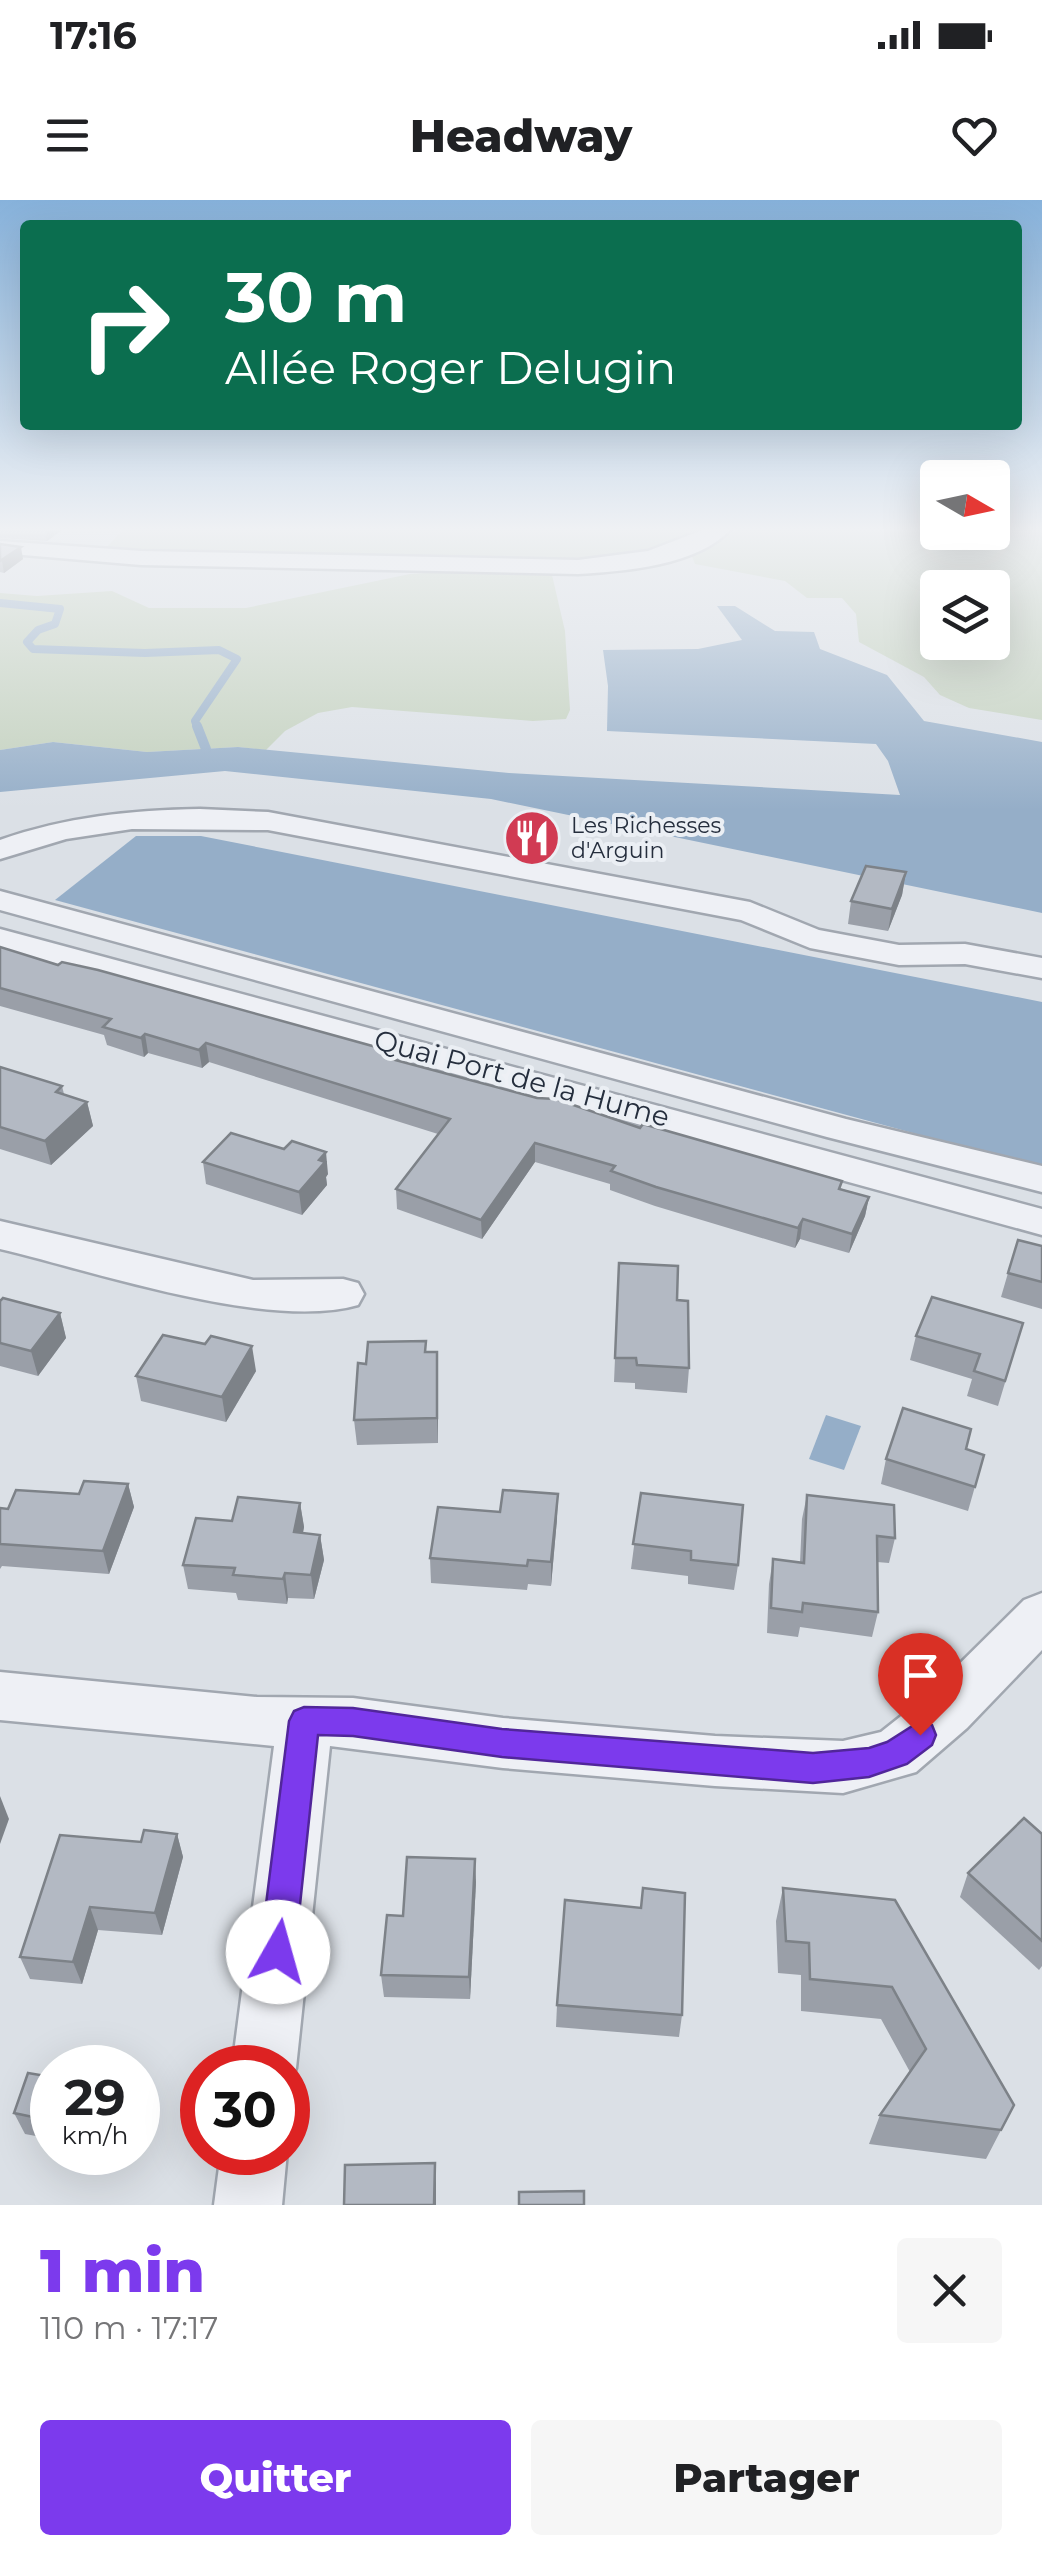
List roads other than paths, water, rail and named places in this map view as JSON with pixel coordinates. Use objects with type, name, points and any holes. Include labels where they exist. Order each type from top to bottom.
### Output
[{"type":"street","points":[[0,850],[76,827],[192,819],[268,820],[750,912],[810,938],[899,954],[966,954],[1042,968]]},
{"type":"street","name":"Quai Port de la Hume","points":[[0,900],[840,1130],[1042,1179]]},
{"type":"street","name":"Quai Port de la Hume","points":[[0,938],[1042,1222]]},
{"type":"street","points":[[0,1234],[254,1295],[343,1294]]},
{"type":"street","points":[[0,1696],[257,1721],[353,1722],[502,1743],[843,1767],[896,1754],[1042,1615]]},
{"type":"street","points":[[267,2045],[304,1721]]},
{"type":"street","points":[[248,2205],[251,2175]]},
{"type":"water","points":[[729,623],[762,623],[775,631],[814,632],[820,649],[887,675],[924,721],[1042,742],[1042,913],[491,799],[225,771],[0,792],[0,750],[53,742],[147,752],[238,747],[509,773],[900,795],[888,761],[876,744],[607,731],[608,686],[603,650],[698,649],[742,640]]},
{"type":"water","points":[[136,836],[201,836],[1042,1002],[1042,1168],[55,900]]},
{"type":"water","points":[[826,1415],[861,1426],[844,1470],[809,1459]]},
{"type":"waterway","points":[[55,623],[38,630],[27,642],[33,649],[145,653],[219,650],[237,659],[195,721],[198,729]]},
{"type":"waterway","points":[[197,726],[206,749]]},
{"type":"place","name":"Les Richesses d'Arguin","points":[[532,838]]}]
